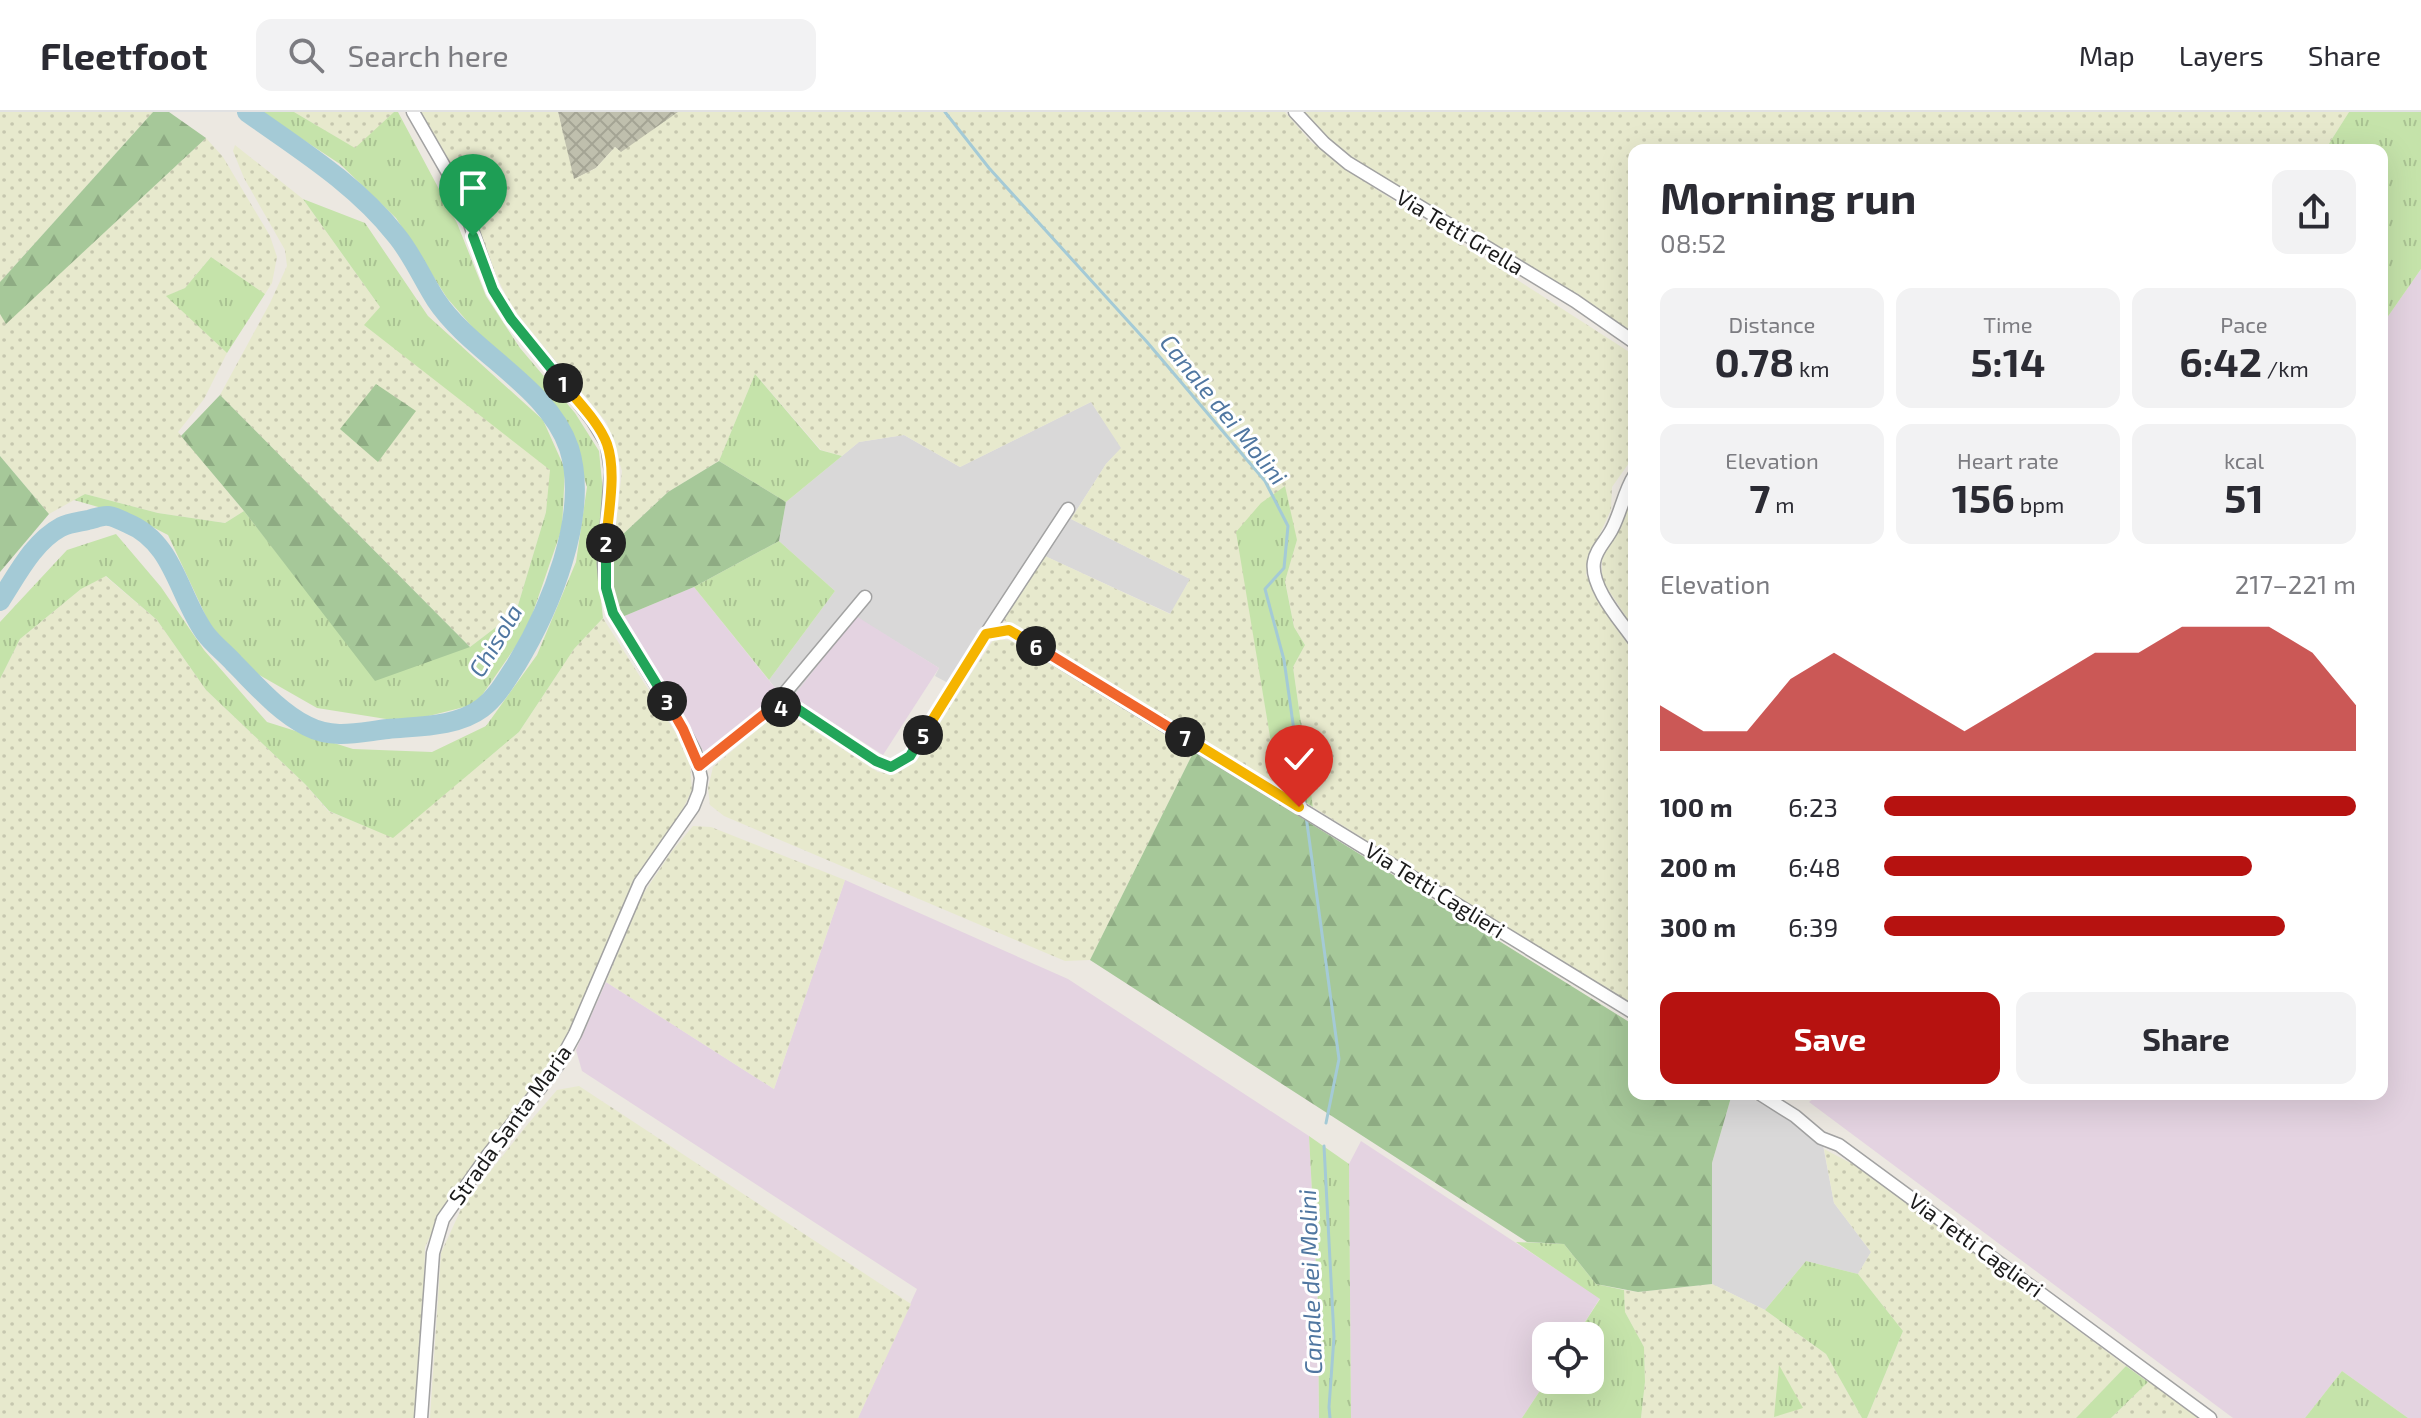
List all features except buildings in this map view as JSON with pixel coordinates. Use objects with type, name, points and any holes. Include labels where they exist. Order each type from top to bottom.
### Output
[{"type":"street","points":[[413,112],[459,192],[493,290],[511,319],[593,421],[607,444],[611,472],[604,563],[606,588],[613,613],[683,729],[699,766],[773,707],[865,597]]},
{"type":"street","name":"Via Tetti Grella","points":[[1295,112],[1348,163],[1575,301],[1628,338]]},
{"type":"street","points":[[1628,490],[1593,564],[1595,581],[1628,631]]},
{"type":"street","points":[[773,707],[793,706],[876,761],[891,767],[910,756],[1068,509]]},
{"type":"street","name":"Via Tetti Caglieri","points":[[986,634],[1009,630],[1628,1009]]},
{"type":"street","name":"Strada Santa Maria","points":[[421,1418],[433,1253],[443,1219],[558,1065],[575,1034],[640,883],[693,807],[699,792],[699,766]]},
{"type":"street","name":"Via Tetti Caglieri","points":[[1770,1100],[1821,1138],[1852,1154],[2210,1418]]},
{"type":"shaded area","points":[[0,112],[153,112],[0,282]]},
{"type":"shaded area","points":[[294,112],[394,112],[356,149]]},
{"type":"shaded area","points":[[419,112],[558,112],[574,179],[596,168],[615,147],[621,152],[678,112],[1285,112],[1311,142],[1362,180],[1628,351],[1628,464],[1612,487],[1611,510],[1590,555],[1586,575],[1628,637],[1628,1004],[1313,807],[1293,667],[1305,645],[1294,627],[1285,580],[1297,540],[1237,532],[1278,785],[1174,726],[1002,619],[1043,555],[1170,614],[1190,579],[1071,519],[1106,464],[1121,448],[1091,402],[960,467],[904,435],[859,442],[842,456],[821,450],[755,374],[719,461],[668,492],[621,536],[613,551],[622,471],[607,423],[513,310],[488,259],[462,182]]},
{"type":"shaded area","points":[[558,112],[678,114],[621,153],[615,147],[596,168],[573,180]]},
{"type":"shaded area","points":[[1300,112],[2349,112],[2329,144],[1628,144],[1628,335],[1374,175],[1325,140]]},
{"type":"shaded area","points":[[206,138],[223,157],[270,236],[277,257],[272,283],[265,294],[211,257],[185,288],[167,296],[227,353],[204,399],[178,432],[244,511],[225,523],[158,513],[85,494],[49,514],[0,456],[0,314],[6,323]]},
{"type":"shaded area","points":[[235,145],[303,199],[380,307],[365,325],[551,470],[546,512],[516,612],[470,647],[220,395],[287,266],[285,250],[244,178],[233,151]]},
{"type":"shaded area","points":[[2421,269],[2421,1418],[2408,1418],[2342,1371],[2305,1418],[2233,1418],[1809,1102],[2388,1100],[2388,316]]},
{"type":"shaded area","points":[[1091,402],[1122,448],[1106,464],[1071,519],[1190,579],[1171,614],[1036,552],[950,684],[935,676],[939,668],[856,617],[793,697],[779,693],[769,680],[835,591],[779,541],[786,502],[859,442],[904,435],[960,467]]},
{"type":"shaded area","points":[[1628,500],[1628,620],[1602,580],[1602,560]]},
{"type":"shaded area","points":[[105,576],[157,620],[206,690],[305,784],[328,811],[393,837],[519,732],[574,649],[603,618],[689,754],[692,790],[680,815],[633,886],[570,1033],[552,1063],[439,1218],[425,1247],[422,1365],[416,1418],[0,1418],[0,679],[20,639],[81,589]]},
{"type":"shaded area","points":[[694,587],[779,693],[704,752],[622,617]]},
{"type":"shaded area","points":[[856,616],[939,668],[883,755],[793,697]]},
{"type":"shaded area","points":[[994,639],[1015,641],[1194,751],[1090,960],[1065,961],[724,816],[710,805],[708,788],[713,767],[771,718],[784,714],[797,719],[878,772],[895,774],[911,764]]},
{"type":"shaded area","points":[[693,826],[711,827],[845,880],[774,1089],[606,982],[641,897]]},
{"type":"shaded area","points":[[845,880],[1068,979],[1309,1136],[1318,1305],[1319,1418],[858,1418],[917,1289],[582,1071],[576,1050],[606,982],[774,1089]]},
{"type":"shaded area","points":[[579,1086],[911,1304],[858,1418],[430,1418],[441,1253],[462,1207],[527,1125],[557,1090]]},
{"type":"shaded area","points":[[1730,1100],[1755,1100],[1822,1140],[1834,1203],[1871,1252],[1858,1274],[1806,1261],[1765,1310],[1712,1284],[1712,1163]]},
{"type":"shaded area","points":[[1361,1141],[1600,1298],[1585,1322],[1532,1322],[1532,1394],[1538,1394],[1522,1418],[1351,1418],[1349,1164]]},
{"type":"shaded area","points":[[1824,1149],[1862,1169],[2126,1366],[2076,1418],[1867,1418],[1903,1331],[1858,1274],[1871,1252],[1834,1203]]},
{"type":"shaded area","points":[[1712,1284],[1765,1310],[1826,1354],[1862,1418],[1641,1418],[1645,1382],[1644,1347],[1625,1312],[1624,1290],[1638,1292]]},
{"type":"shaded area","points":[[2148,1382],[2182,1404],[2200,1418],[2111,1418]]},
{"type":"green space","points":[[153,112],[169,112],[206,138],[6,324],[0,314],[0,282]]},
{"type":"green space","points":[[261,112],[294,112],[355,148],[394,112],[398,112],[457,223],[486,296],[520,348],[575,413],[599,451],[603,492],[596,554],[603,618],[574,649],[519,732],[393,838],[329,811],[305,784],[206,690],[157,620],[106,576],[81,589],[20,639],[0,679],[0,622],[67,550],[116,534],[161,587],[204,650],[267,722],[353,749],[432,752],[486,726],[537,655],[576,562],[587,487],[570,432],[544,394],[487,344],[447,298],[396,218],[340,164]]},
{"type":"green space","points":[[2349,112],[2421,112],[2421,269],[2388,316],[2388,144],[2329,144]]},
{"type":"green space","points":[[303,199],[365,223],[428,316],[543,420],[565,469],[562,528],[527,630],[476,704],[405,722],[317,708],[254,672],[210,625],[168,535],[133,517],[74,500],[85,494],[158,513],[225,523],[244,511],[324,613],[470,647],[516,612],[546,512],[550,470],[364,325],[380,307]]},
{"type":"green space","points":[[211,257],[265,294],[227,353],[166,296],[185,288]]},
{"type":"green space","points":[[755,374],[820,450],[842,456],[786,502],[719,461]]},
{"type":"green space","points":[[376,384],[416,411],[378,462],[340,429]]},
{"type":"green space","points":[[220,395],[470,647],[375,681],[244,511],[181,436]]},
{"type":"green space","points":[[0,456],[49,514],[0,572]]},
{"type":"green space","points":[[719,461],[786,502],[779,541],[694,587],[622,617],[614,593],[613,551],[621,536],[668,492]]},
{"type":"green space","points":[[1285,486],[1297,540],[1285,581],[1294,627],[1305,645],[1293,667],[1313,807],[1278,785],[1236,532],[1261,503]]},
{"type":"green space","points":[[779,541],[835,591],[769,680],[694,587]]},
{"type":"green space","points":[[1194,751],[1628,1021],[1628,1100],[1730,1100],[1712,1163],[1712,1284],[1638,1292],[1596,1284],[1564,1244],[1527,1242],[1090,960]]},
{"type":"green space","points":[[1309,1136],[1349,1164],[1351,1418],[1319,1418],[1318,1305]]},
{"type":"green space","points":[[1516,1242],[1564,1244],[1596,1284],[1624,1290],[1625,1312],[1644,1347],[1645,1382],[1641,1418],[1522,1418],[1538,1394],[1604,1394],[1604,1322],[1585,1322],[1600,1299]]},
{"type":"green space","points":[[1806,1261],[1858,1274],[1903,1331],[1867,1418],[1862,1418],[1826,1354],[1765,1310]]},
{"type":"green space","points":[[1779,1365],[1803,1408],[1774,1417]]},
{"type":"green space","points":[[2126,1366],[2148,1382],[2111,1418],[2076,1418]]},
{"type":"green space","points":[[2342,1371],[2408,1418],[2305,1418]]},
{"type":"waterway","name":"Chisola","points":[[0,601],[26,560],[51,533],[71,524],[110,516],[143,532],[155,543],[174,571],[205,633],[277,706],[307,726],[337,734],[437,724],[472,714],[497,694],[542,617],[563,560],[574,502],[574,474],[569,448],[559,426],[527,388],[451,319],[436,300],[402,242],[363,199],[326,168],[247,112]]},
{"type":"waterway","name":"Canale dei Molini","points":[[945,112],[989,168],[1147,342],[1265,481],[1288,526],[1284,568],[1265,589],[1284,660],[1305,808]]},
{"type":"waterway","name":"Canale dei Molini","points":[[1306,816],[1339,1059],[1326,1123]]},
{"type":"waterway","name":"Canale dei Molini","points":[[1324,1146],[1334,1337],[1330,1418]]},
{"type":"route","points":[[473,236],[493,290],[511,319],[593,421],[607,444],[611,472],[604,563],[606,588],[613,613],[683,729],[699,766],[773,707],[793,706],[876,761],[891,767],[910,756],[986,634],[1009,630],[1299,807]]}]
